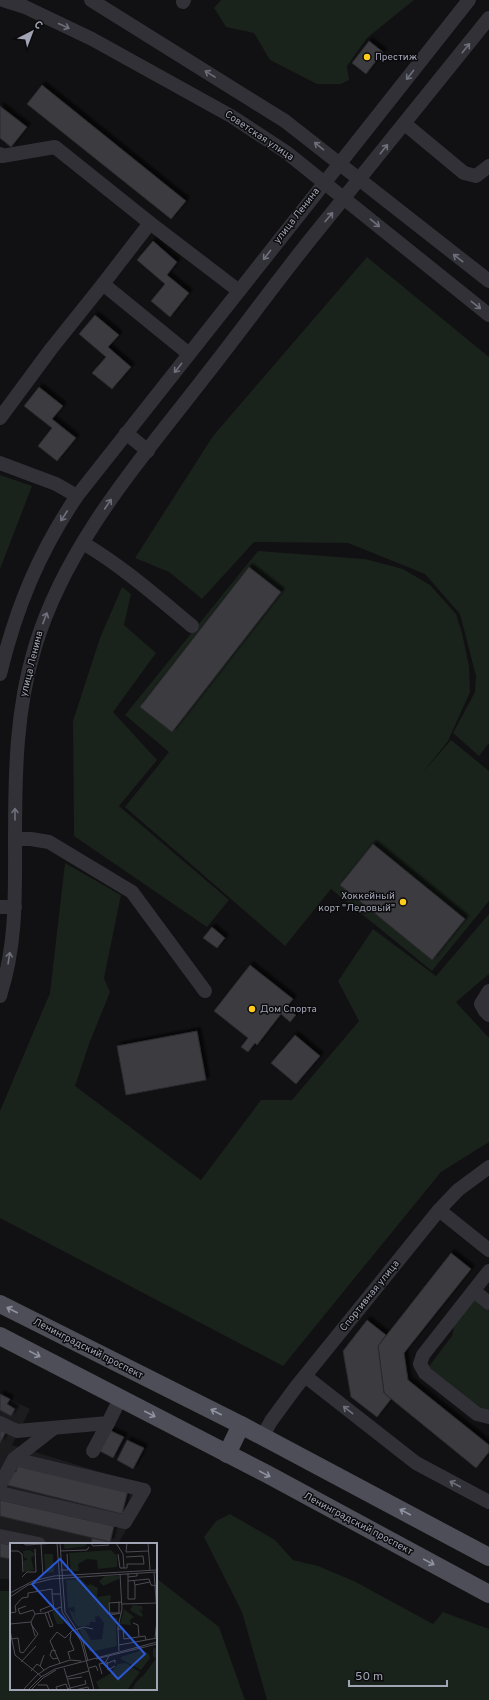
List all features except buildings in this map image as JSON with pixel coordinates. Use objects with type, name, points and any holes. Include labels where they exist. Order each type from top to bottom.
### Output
[{"type":"main road","name":"Ленинградский проспект","points":[[0,1304],[263,1436],[489,1556]]},
{"type":"main road","name":"Ленинградский проспект","points":[[0,1336],[227,1454],[489,1594]]},
{"type":"main road","points":[[227,1454],[241,1425]]},
{"type":"street","name":"Советская улица","points":[[3,0],[25,7],[92,39],[225,113],[286,152],[489,315]]},
{"type":"street","points":[[91,0],[285,121],[489,282]]},
{"type":"street","name":"улица Ленина","points":[[0,674],[20,604],[46,546],[77,496],[469,0]]},
{"type":"street","name":"улица Ленина","points":[[0,996],[5,980],[15,907],[16,751],[20,716],[27,680],[44,620],[55,594],[83,543],[117,490],[313,236],[360,180],[489,18]]},
{"type":"street","points":[[405,124],[464,173],[476,176],[489,166]]},
{"type":"street","points":[[0,154],[2,156],[55,147],[150,223],[239,291]]},
{"type":"street","points":[[0,418],[51,349],[150,223]]},
{"type":"street","points":[[103,284],[189,354]]},
{"type":"street","points":[[126,433],[148,451]]},
{"type":"street","points":[[0,463],[56,484],[77,496]]},
{"type":"street","points":[[83,543],[98,552],[151,591],[192,626]]},
{"type":"street","points":[[15,839],[31,839],[49,842],[132,892],[205,992]]},
{"type":"street","points":[[0,907],[15,907]]},
{"type":"street","points":[[489,991],[481,1004],[489,1015]]},
{"type":"street","name":"Спортивная улица","points":[[263,1436],[271,1421],[306,1376],[439,1210],[458,1190],[489,1167]]},
{"type":"street","points":[[439,1210],[489,1250]]},
{"type":"street","points":[[489,1271],[423,1355],[420,1364],[425,1372],[477,1414],[489,1417]]},
{"type":"street","points":[[474,1291],[489,1303]]},
{"type":"street","points":[[306,1376],[416,1463],[489,1502]]},
{"type":"street","points":[[93,1451],[120,1399]]},
{"type":"street","points":[[0,1423],[17,1432],[108,1424]]},
{"type":"street","points":[[0,1485],[14,1459],[54,1428]]},
{"type":"street","points":[[0,1493],[124,1522],[144,1490],[14,1459]]},
{"type":"street","points":[[0,1536],[35,1543]]},
{"type":"shaded area","points":[[221,0],[414,0],[367,38],[347,66],[349,80],[341,84],[317,84],[270,60],[254,33],[226,27],[214,8]]},
{"type":"shaded area","points":[[367,257],[489,357],[489,743],[479,756],[453,733],[475,692],[476,676],[460,614],[425,574],[348,543],[254,542],[202,599],[169,572],[135,558],[213,436]]},
{"type":"shaded area","points":[[0,475],[32,486],[0,569]]},
{"type":"shaded area","points":[[258,551],[365,559],[403,569],[430,585],[456,614],[462,633],[469,666],[470,692],[448,741],[423,772],[451,740],[489,771],[489,901],[432,971],[331,889],[285,946],[125,807],[169,752],[125,715]]},
{"type":"shaded area","points":[[122,587],[131,594],[124,625],[156,653],[113,712],[157,760],[119,806],[229,900],[207,927],[74,836],[73,721],[100,638]]},
{"type":"shaded area","points":[[65,863],[121,895],[104,978],[110,992],[89,1044],[75,1086],[201,1180],[261,1100],[292,1100],[359,1021],[338,981],[373,929],[436,976],[489,914],[489,974],[456,1002],[489,1038],[489,1142],[441,1172],[283,1366],[0,1218],[0,1111],[50,993]]},
{"type":"shaded area","points":[[474,1299],[489,1311],[489,1412],[480,1410],[427,1369],[452,1336],[455,1323]]},
{"type":"shaded area","points":[[0,1394],[30,1409],[12,1445],[150,1487],[119,1543],[10,1543],[10,1579],[0,1579]]},
{"type":"shaded area","points":[[230,1514],[275,1540],[293,1560],[318,1566],[354,1581],[433,1624],[443,1612],[489,1629],[489,1700],[267,1700],[242,1612],[204,1537],[216,1521]]},
{"type":"shaded area","points":[[157,1579],[219,1627],[245,1700],[0,1700],[0,1591],[10,1591],[10,1690],[157,1690]]},
{"type":"place","name":"Престиж","points":[[367,57]]},
{"type":"place","name":"Хоккейный корт \"Ледовый\"","points":[[403,902]]},
{"type":"place","name":"Дом Спорта","points":[[252,1009]]}]
